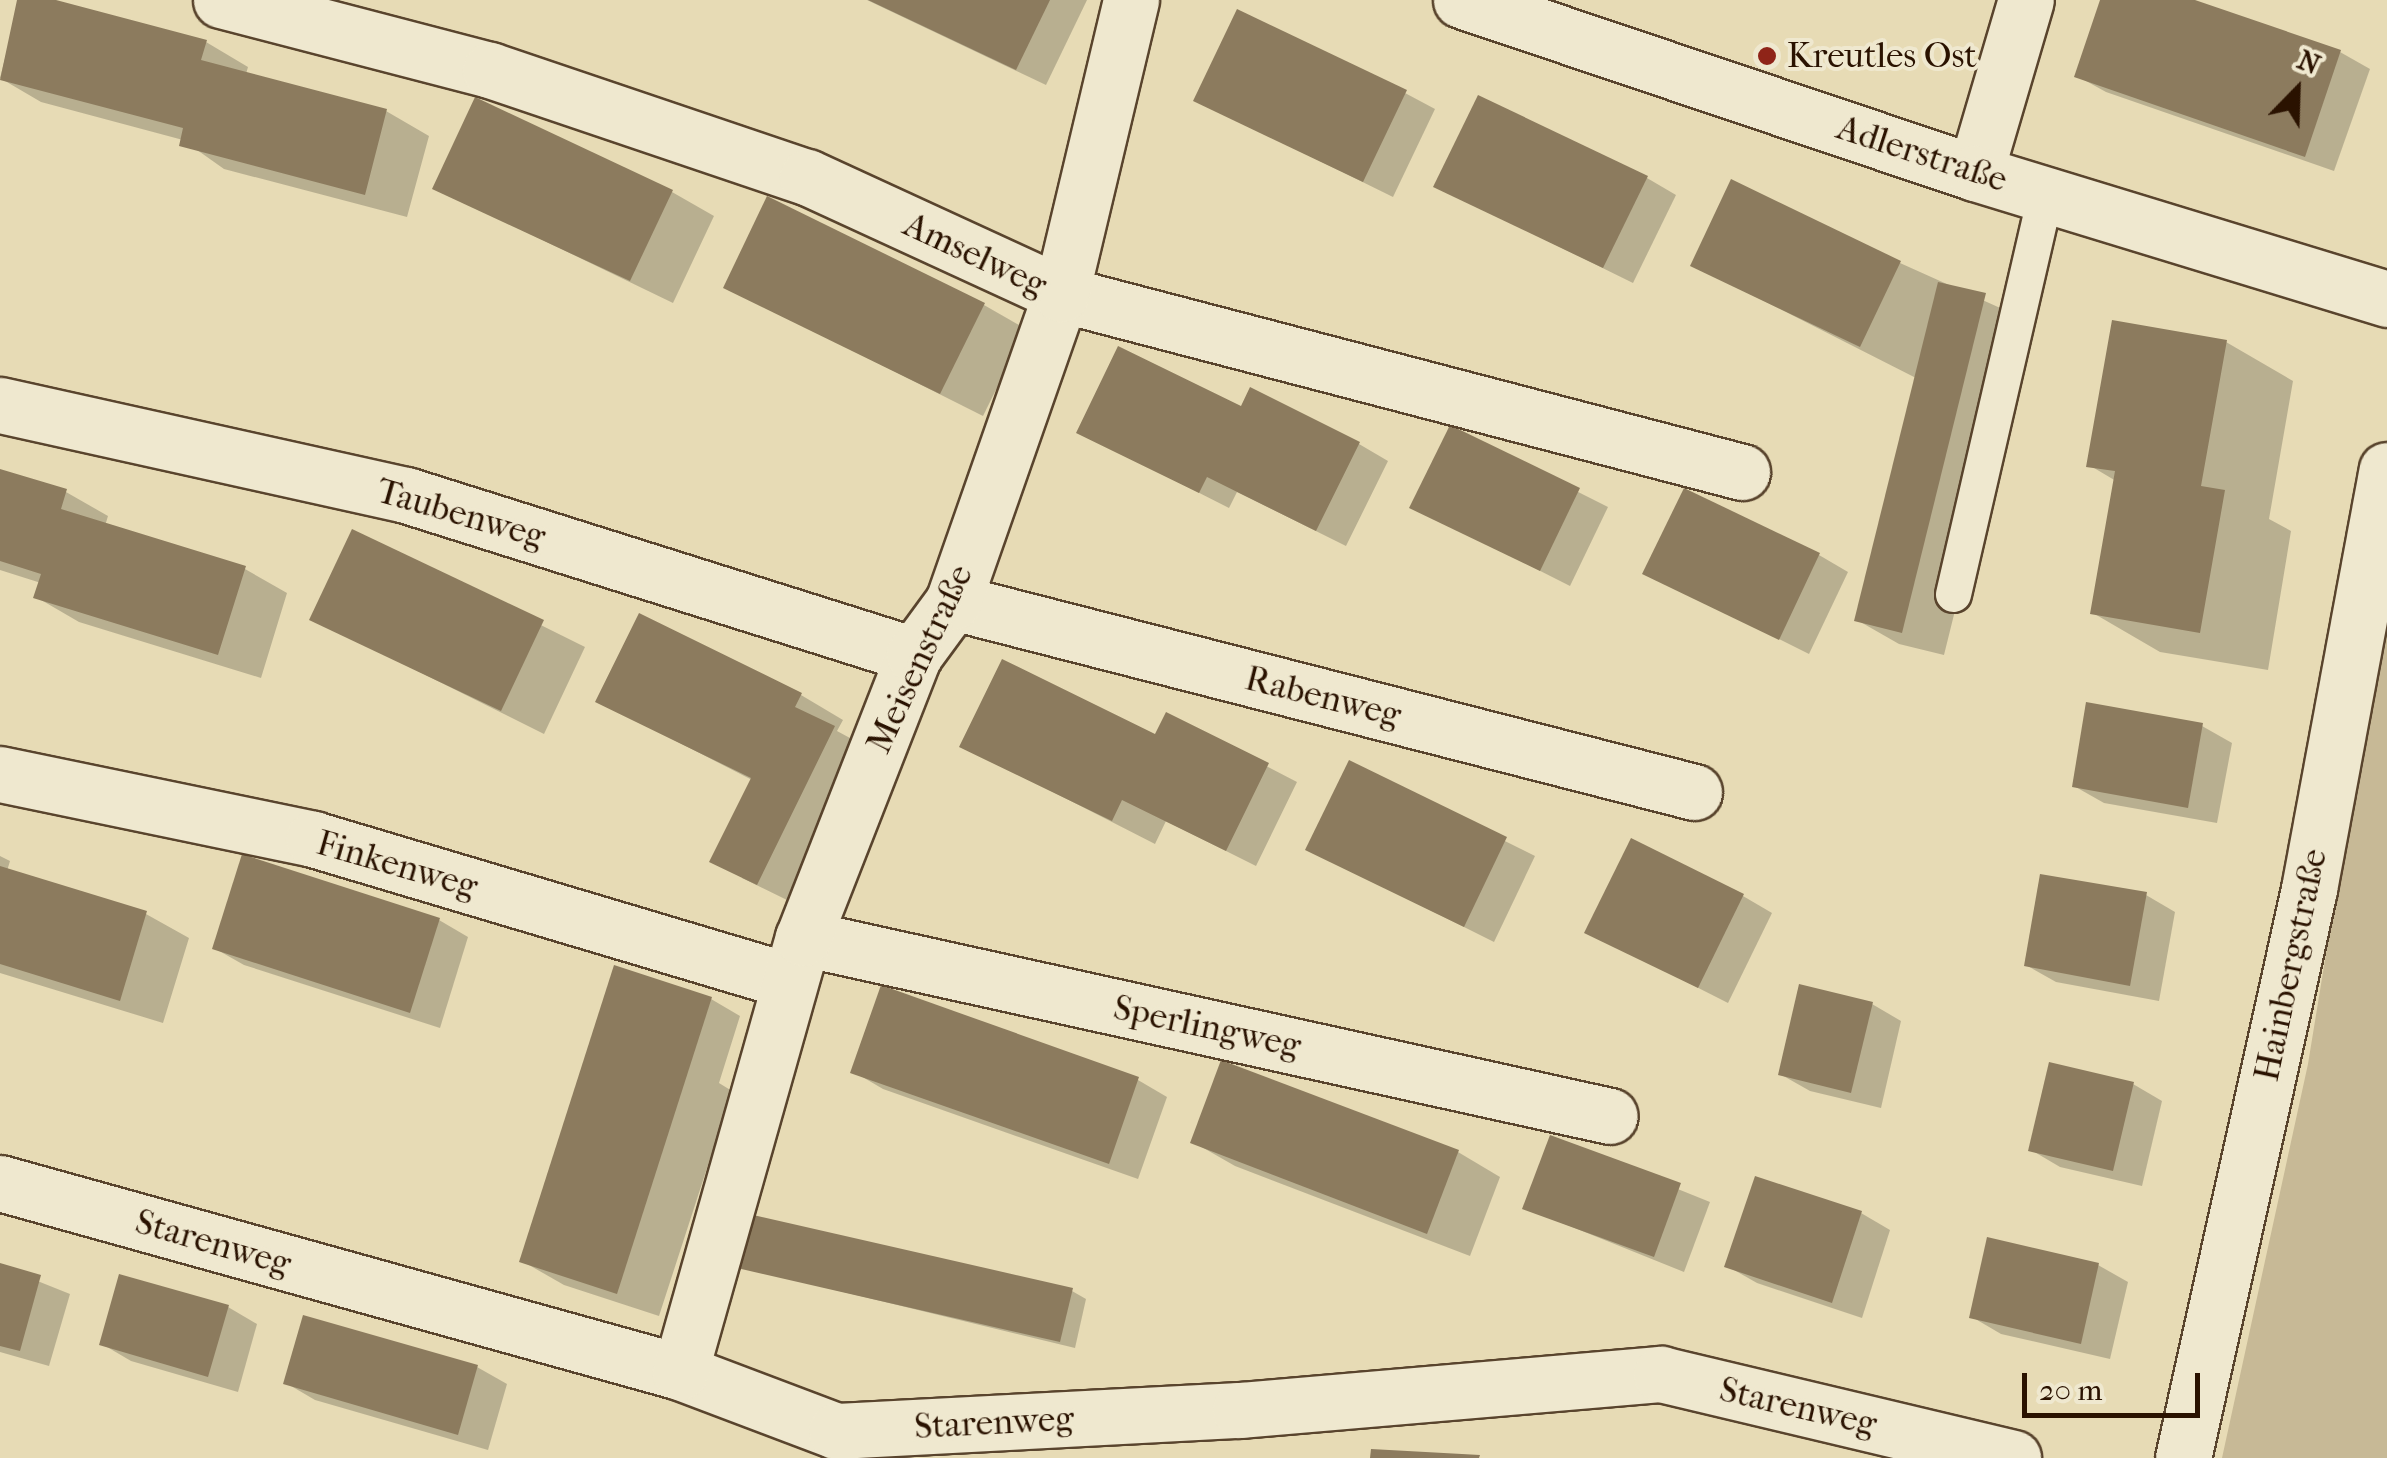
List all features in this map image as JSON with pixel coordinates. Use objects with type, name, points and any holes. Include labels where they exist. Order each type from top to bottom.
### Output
[{"type":"street","name":"Amselweg","points":[[221,0],[490,70],[807,177],[1061,294],[1742,472]]},
{"type":"street","name":"Meisenstraße","points":[[680,1372],[795,959],[914,655],[952,602],[1061,294],[1131,0]]},
{"type":"street","name":"Adlerstraße","points":[[1461,0],[1975,173],[2387,299]]},
{"type":"street","points":[[1975,173],[2026,0]]},
{"type":"street","name":"Taubenweg","points":[[0,405],[406,495],[914,655]]},
{"type":"street","name":"Hainbergstraße","points":[[2183,1458],[2309,889],[2387,470]]},
{"type":"street","name":"Rabenweg","points":[[952,602],[1694,792]]},
{"type":"street","name":"Finkenweg","points":[[0,774],[314,840],[795,959]]},
{"type":"street","name":"Sperlingweg","points":[[795,959],[1610,1116]]},
{"type":"street","name":"Starenweg","points":[[0,1184],[680,1372],[834,1444],[1661,1374],[2013,1458]]},
{"type":"lane","points":[[1954,594],[2045,194]]},
{"type":"shaded area","points":[[2387,580],[2387,1458],[2222,1458],[2308,1064]]},
{"type":"building","points":[[17,0],[56,0],[207,40],[201,60],[387,109],[365,195],[179,146],[183,128],[0,80]]},
{"type":"building","points":[[868,0],[1050,0],[1016,70]]},
{"type":"building","points":[[2100,0],[2195,0],[2341,50],[2305,157],[2074,77]]},
{"type":"building","points":[[1237,9],[1407,90],[1363,182],[1193,101]]},
{"type":"building","points":[[1478,95],[1648,176],[1603,268],[1433,187]]},
{"type":"building","points":[[475,97],[673,190],[630,281],[432,189]]},
{"type":"building","points":[[1731,179],[1901,261],[1860,347],[1690,266]]},
{"type":"building","points":[[767,196],[985,303],[940,394],[723,288]]},
{"type":"building","points":[[1938,282],[1986,293],[1902,633],[1854,621]]},
{"type":"building","points":[[2112,320],[2227,340],[2201,486],[2225,490],[2200,633],[2090,614],[2115,471],[2086,467]]},
{"type":"building","points":[[1118,346],[1241,406],[1250,387],[1360,442],[1316,531],[1207,477],[1199,493],[1076,433]]},
{"type":"building","points":[[1450,425],[1580,488],[1540,571],[1409,508]]},
{"type":"building","points":[[0,469],[67,489],[61,509],[246,566],[218,655],[33,598],[41,574],[0,561]]},
{"type":"building","points":[[1684,488],[1820,553],[1779,640],[1642,574]]},
{"type":"building","points":[[352,529],[544,620],[501,711],[309,620]]},
{"type":"building","points":[[639,613],[802,693],[795,707],[835,726],[757,885],[709,862],[751,778],[595,702]]},
{"type":"building","points":[[1002,659],[1155,734],[1166,712],[1269,763],[1226,851],[1122,800],[1112,821],[959,747]]},
{"type":"building","points":[[2086,702],[2203,723],[2188,808],[2072,787]]},
{"type":"building","points":[[1349,760],[1507,837],[1464,927],[1305,850]]},
{"type":"building","points":[[1631,838],[1744,894],[1698,988],[1584,933]]},
{"type":"building","points":[[242,854],[440,918],[410,1013],[212,949]]},
{"type":"building","points":[[0,866],[147,911],[120,1001],[0,964]]},
{"type":"building","points":[[2040,874],[2147,892],[2130,986],[2024,966]]},
{"type":"building","points":[[614,965],[712,997],[617,1294],[519,1262]]},
{"type":"building","points":[[1799,984],[1873,1002],[1851,1093],[1778,1075]]},
{"type":"building","points":[[881,985],[1139,1077],[1109,1164],[850,1073]]},
{"type":"building","points":[[1221,1060],[1459,1150],[1427,1234],[1190,1143]]},
{"type":"building","points":[[2049,1062],[2134,1082],[2113,1171],[2028,1151]]},
{"type":"building","points":[[1550,1135],[1681,1183],[1654,1257],[1522,1209]]},
{"type":"building","points":[[1755,1176],[1862,1211],[1832,1303],[1724,1267]]},
{"type":"building","points":[[749,1214],[1073,1288],[1060,1342],[737,1268]]},
{"type":"building","points":[[1987,1237],[2099,1263],[2081,1344],[1969,1318]]},
{"type":"building","points":[[0,1263],[41,1275],[20,1351],[0,1346]]},
{"type":"building","points":[[119,1274],[229,1305],[208,1377],[99,1345]]},
{"type":"building","points":[[303,1315],[478,1365],[458,1435],[283,1384]]},
{"type":"building","points":[[1371,1449],[1480,1455],[1370,1458]]},
{"type":"place","name":"Kreutles Ost","points":[[1767,56]]}]
